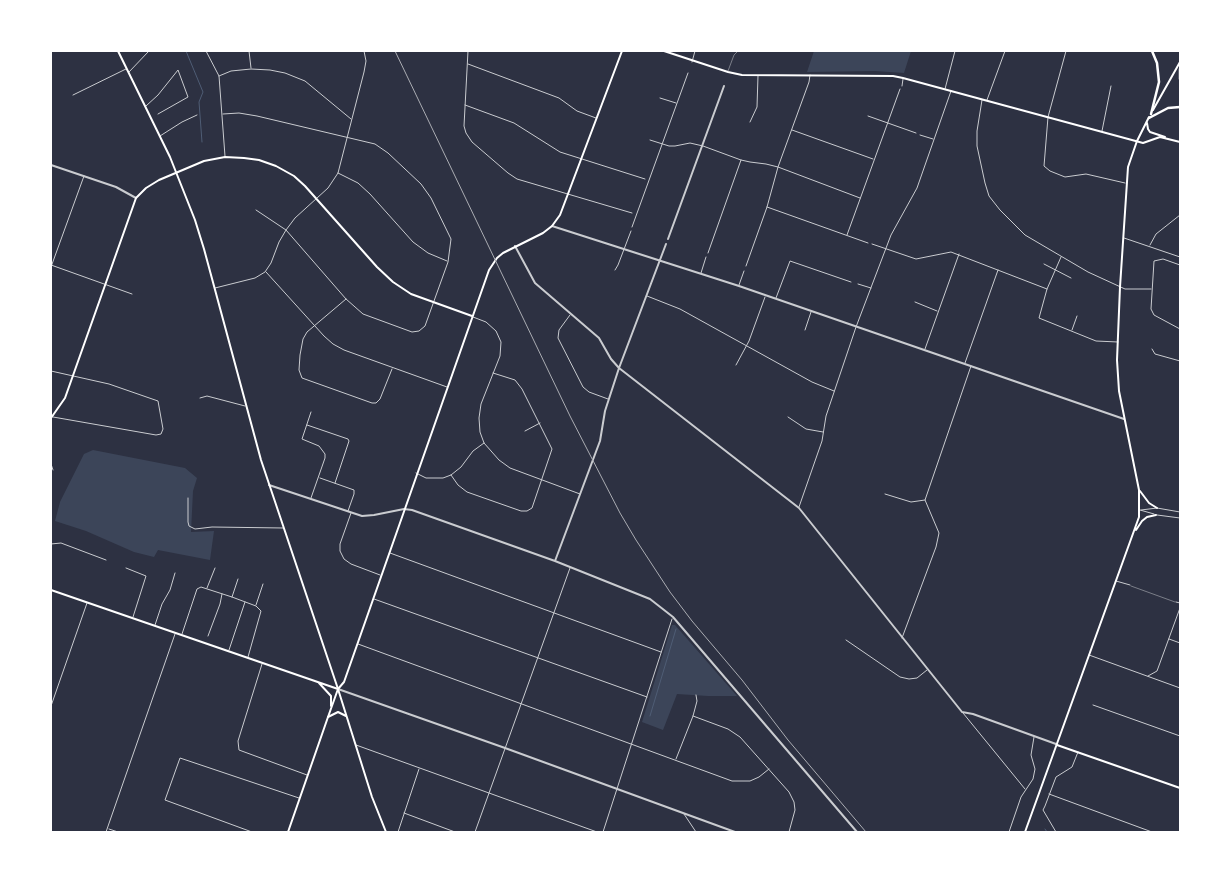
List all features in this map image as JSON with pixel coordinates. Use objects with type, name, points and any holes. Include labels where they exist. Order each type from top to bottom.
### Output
[{"type":"highway","points":[[1151,114],[1159,82],[1157,63],[1152,51]]},
{"type":"highway","points":[[1180,68],[1180,79]]},
{"type":"highway","points":[[1148,119],[1168,108],[1180,107]]},
{"type":"main road","points":[[118,51],[177,173],[195,220],[269,485],[355,745],[386,832]]},
{"type":"main road","points":[[288,832],[338,689],[344,682],[488,270],[503,252],[543,233],[552,226],[563,209],[622,51]]},
{"type":"main road","points":[[664,51],[692,62],[728,72],[758,75],[892,76],[1142,143],[1165,137]]},
{"type":"main road","points":[[1025,832],[1088,655],[1134,534],[1140,510],[1138,490],[1119,391],[1118,342],[1126,183],[1128,164],[1137,141],[1180,62]]},
{"type":"main road","points":[[1148,119],[1148,129],[1150,132],[1179,141]]},
{"type":"main road","points":[[52,417],[65,398],[136,198],[149,186],[204,162],[226,157],[259,160],[276,166],[294,176],[393,282],[411,294],[472,316]]},
{"type":"main road","points":[[1138,490],[1149,503],[1158,508]]},
{"type":"main road","points":[[1134,534],[1142,521],[1147,517],[1156,515]]},
{"type":"main road","points":[[51,590],[338,689]]},
{"type":"main road","points":[[317,682],[331,696],[331,708]]},
{"type":"main road","points":[[328,717],[338,712],[346,716]]},
{"type":"main road","points":[[1056,744],[1180,788]]},
{"type":"street","points":[[128,73],[149,51]]},
{"type":"street","points":[[206,51],[219,76],[226,157]]},
{"type":"street","points":[[249,51],[251,68]]},
{"type":"street","points":[[215,288],[255,278],[266,272],[272,263],[279,242],[286,230],[295,218],[328,188],[338,173],[366,61],[364,51]]},
{"type":"street","points":[[468,51],[464,126],[472,142],[508,173],[517,178],[632,213]]},
{"type":"street","points":[[692,62],[695,51]]},
{"type":"street","points":[[945,89],[955,51]]},
{"type":"street","points":[[987,101],[1005,51]]},
{"type":"street","points":[[1066,51],[1048,117],[1044,166],[1050,171],[1065,176],[1086,174],[1126,183]]},
{"type":"street","points":[[468,64],[559,98],[577,111],[596,118]]},
{"type":"street","points":[[219,76],[232,71],[251,68],[278,72],[305,81],[352,119]]},
{"type":"street","points":[[73,96],[126,69]]},
{"type":"street","points":[[145,107],[158,95],[178,70],[188,97],[158,114]]},
{"type":"street","points":[[632,227],[688,72]]},
{"type":"street","points":[[750,122],[757,107],[758,75]]},
{"type":"street","points":[[746,266],[810,75]]},
{"type":"street","points":[[902,86],[903,78]]},
{"type":"street","points":[[668,239],[724,86]]},
{"type":"street","points":[[1102,132],[1111,86]]},
{"type":"street","points":[[847,235],[900,89]]},
{"type":"street","points":[[798,508],[822,441],[826,416],[856,327],[896,225],[914,193],[951,91]]},
{"type":"street","points":[[660,98],[677,104]]},
{"type":"street","points":[[982,100],[977,131],[977,146],[989,196],[1000,210],[1026,236],[1061,257],[1120,288],[1151,290]]},
{"type":"street","points":[[465,105],[514,123],[560,152],[645,179]]},
{"type":"street","points":[[223,114],[239,113],[257,116],[375,144],[388,153],[421,184],[431,198],[450,239],[448,262],[425,326],[419,331],[412,332],[368,317],[358,311],[286,230],[256,210]]},
{"type":"street","points":[[160,136],[197,115]]},
{"type":"street","points":[[868,116],[916,133]]},
{"type":"street","points":[[791,130],[874,159]]},
{"type":"street","points":[[920,135],[934,140]]},
{"type":"street","points":[[650,140],[675,146],[690,143],[703,146],[741,160],[766,164],[860,198]]},
{"type":"street","points":[[708,253],[741,160]]},
{"type":"street","points":[[51,165],[116,187],[136,198]]},
{"type":"street","points":[[338,173],[358,184],[370,194],[413,242],[428,253],[448,262]]},
{"type":"street","points":[[84,176],[52,266],[132,294]]},
{"type":"street","points":[[767,207],[868,243]]},
{"type":"street","points":[[1149,246],[1156,234],[1180,215]]},
{"type":"street","points":[[552,226],[701,273],[1124,419]]},
{"type":"street","points":[[615,270],[631,231]]},
{"type":"street","points":[[1123,238],[1180,257]]},
{"type":"street","points":[[555,561],[598,447],[609,399],[619,368],[666,244]]},
{"type":"street","points":[[872,244],[916,259],[945,252],[959,254],[1047,289]]},
{"type":"street","points":[[516,246],[534,283],[599,338],[611,359],[619,368],[798,508],[1026,790]]},
{"type":"street","points":[[925,350],[959,254]]},
{"type":"street","points":[[701,273],[706,257]]},
{"type":"street","points":[[1061,257],[1047,289],[1039,318],[1096,342],[1118,342]]},
{"type":"street","points":[[1180,265],[1163,259],[1154,261],[1151,290],[1151,309],[1154,315],[1180,328]]},
{"type":"street","points":[[776,299],[790,261],[851,282]]},
{"type":"street","points":[[1044,264],[1071,278]]},
{"type":"street","points":[[964,364],[998,270]]},
{"type":"street","points":[[739,286],[744,271]]},
{"type":"street","points":[[266,272],[333,344],[344,350],[447,387]]},
{"type":"street","points":[[858,284],[872,288]]},
{"type":"street","points":[[647,296],[680,309],[812,382],[835,392]]},
{"type":"street","points":[[736,364],[746,346],[766,296]]},
{"type":"street","points":[[346,299],[307,332],[303,339],[298,370],[302,378],[376,403],[380,399],[392,368]]},
{"type":"street","points":[[915,302],[938,312]]},
{"type":"street","points":[[805,330],[811,312]]},
{"type":"street","points":[[570,315],[558,330],[558,338],[582,387],[589,392],[609,399]]},
{"type":"street","points":[[472,316],[486,322],[496,331],[501,342],[500,356],[481,404],[480,432],[484,443],[499,460],[510,468],[581,494]]},
{"type":"street","points":[[1072,331],[1077,316]]},
{"type":"street","points":[[1152,349],[1155,354],[1180,362]]},
{"type":"street","points":[[902,638],[939,533],[925,500],[971,366]]},
{"type":"street","points":[[51,371],[109,384],[158,401],[163,429],[161,434],[156,435],[52,417]]},
{"type":"street","points":[[451,475],[458,485],[467,492],[520,511],[528,511],[532,508],[552,449],[541,423],[522,389],[514,380],[493,373]]},
{"type":"street","points":[[200,398],[207,396],[246,406]]},
{"type":"street","points":[[311,412],[302,439],[316,444],[325,454],[326,458],[311,500]]},
{"type":"street","points":[[788,417],[806,429],[824,432]]},
{"type":"street","points":[[1180,418],[1180,429]]},
{"type":"street","points":[[525,431],[541,423]]},
{"type":"street","points":[[307,425],[348,439],[349,441],[335,483]]},
{"type":"street","points":[[416,473],[434,478],[443,478],[451,475],[461,467],[473,451],[484,443]]},
{"type":"street","points":[[51,464],[53,470]]},
{"type":"street","points":[[319,477],[354,490],[340,544],[340,551],[344,559],[351,564],[381,575]]},
{"type":"street","points":[[269,485],[362,516],[374,516],[404,509],[412,510],[555,561],[650,598],[673,617],[857,832]]},
{"type":"street","points":[[885,494],[911,502],[925,500]]},
{"type":"street","points":[[188,498],[188,522],[189,526],[195,529],[212,527],[284,528]]},
{"type":"street","points":[[1140,510],[1158,508],[1180,512]]},
{"type":"street","points":[[1140,510],[1156,515],[1180,518]]},
{"type":"street","points":[[51,544],[61,542],[106,560]]},
{"type":"street","points":[[389,552],[662,652]]},
{"type":"street","points":[[126,568],[146,576],[133,618]]},
{"type":"street","points":[[207,589],[215,568]]},
{"type":"street","points":[[475,832],[570,568]]},
{"type":"street","points":[[154,626],[162,604],[170,590],[175,572]]},
{"type":"street","points":[[232,597],[238,579]]},
{"type":"street","points":[[1116,580],[1130,586]]},
{"type":"street","points":[[256,606],[263,584]]},
{"type":"street","points":[[182,635],[197,589],[201,587],[232,597],[256,606],[261,611],[247,658]]},
{"type":"street","points":[[208,636],[222,594]]},
{"type":"street","points":[[373,599],[647,697]]},
{"type":"street","points":[[51,706],[88,602]]},
{"type":"street","points":[[228,651],[245,602]]},
{"type":"street","points":[[1176,602],[1180,603]]},
{"type":"street","points":[[1148,676],[1157,671],[1180,608]]},
{"type":"street","points":[[603,832],[673,617]]},
{"type":"street","points":[[106,832],[175,633]]},
{"type":"street","points":[[1169,639],[1180,643]]},
{"type":"street","points":[[846,640],[900,677],[917,678],[928,670]]},
{"type":"street","points":[[357,644],[732,780],[741,782],[755,779],[769,769]]},
{"type":"street","points":[[1088,655],[1180,688]]},
{"type":"street","points":[[263,663],[238,741],[238,750],[308,775]]},
{"type":"street","points":[[338,689],[734,832]]},
{"type":"street","points":[[676,759],[693,716],[697,701],[696,695]]},
{"type":"street","points":[[1093,704],[1180,736]]},
{"type":"street","points":[[962,712],[973,714],[1056,744]]},
{"type":"street","points":[[693,716],[736,734],[769,769],[794,802],[794,814],[789,832]]},
{"type":"street","points":[[1009,832],[1021,797],[1030,786],[1035,769],[1031,755],[1034,736]]},
{"type":"street","points":[[355,745],[597,832]]},
{"type":"street","points":[[1056,832],[1043,810],[1056,777],[1072,767],[1078,752]]},
{"type":"street","points":[[252,832],[165,800],[180,758],[300,799]]},
{"type":"street","points":[[398,832],[419,769]]},
{"type":"street","points":[[1049,794],[1152,832]]},
{"type":"street","points":[[683,812],[696,832]]},
{"type":"street","points":[[404,813],[455,832]]},
{"type":"street","points":[[108,828],[118,832]]},
{"type":"lane","points":[[728,72],[734,55],[738,51]]},
{"type":"lane","points":[[1130,586],[1176,602]]},
{"type":"shaded area","points":[[814,51],[911,51],[904,73],[875,71],[807,72]]},
{"type":"shaded area","points":[[93,450],[185,468],[197,478],[193,491],[191,532],[214,531],[210,560],[158,550],[154,557],[134,552],[86,531],[55,521],[60,502],[84,454]]},
{"type":"shaded area","points":[[672,625],[675,625],[737,696],[677,694],[663,730],[642,722]]},
{"type":"waterway","points":[[186,51],[203,92],[199,102],[202,142]]},
{"type":"waterway","points":[[650,716],[676,629]]},
{"type":"railway","points":[[395,51],[570,416],[636,540],[670,592],[692,621],[742,680],[788,740],[866,832]]}]
